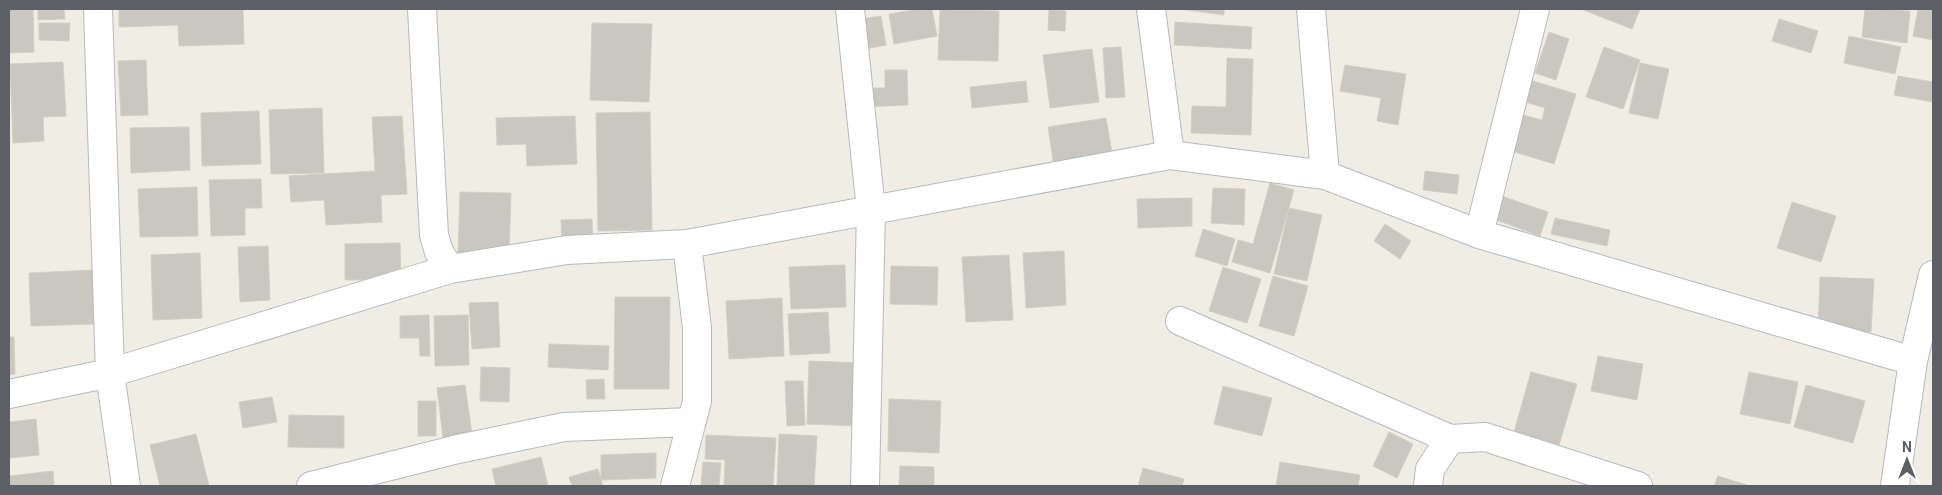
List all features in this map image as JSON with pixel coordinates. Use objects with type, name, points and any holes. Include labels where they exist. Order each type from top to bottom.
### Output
[{"type":"street","points":[[98,9],[110,373],[126,486]]},
{"type":"street","points":[[422,9],[434,234],[439,252],[450,270]]},
{"type":"street","points":[[850,9],[871,210],[865,486]]},
{"type":"street","points":[[1151,9],[1170,155]]},
{"type":"street","points":[[1311,9],[1325,175]]},
{"type":"street","points":[[1479,234],[1535,9]]},
{"type":"street","points":[[9,394],[110,373],[450,270],[567,250],[686,244],[1170,155],[1325,175],[1479,234],[1913,361]]},
{"type":"street","points":[[675,486],[697,401],[697,328],[686,244]]},
{"type":"street","points":[[1896,486],[1913,361],[1933,275]]},
{"type":"street","points":[[1180,321],[1450,440],[1485,437],[1638,486]]},
{"type":"street","points":[[311,486],[458,449],[564,427],[691,422]]},
{"type":"street","points":[[1428,486],[1430,469],[1450,440]]},
{"type":"building","points":[[9,9],[33,9],[34,52],[9,53]]},
{"type":"building","points":[[38,9],[64,9],[65,19],[38,20]]},
{"type":"building","points":[[119,9],[243,9],[244,44],[179,46],[178,25],[119,27]]},
{"type":"building","points":[[932,9],[937,36],[894,44],[889,14]]},
{"type":"building","points":[[1179,9],[1224,9],[1224,15]]},
{"type":"building","points":[[1581,9],[1640,9],[1632,29]]},
{"type":"building","points":[[1865,9],[1910,11],[1907,43],[1862,37]]},
{"type":"building","points":[[1918,9],[1933,9],[1933,40],[1913,36]]},
{"type":"building","points":[[940,10],[999,11],[998,61],[938,60]]},
{"type":"building","points":[[1049,10],[1066,11],[1065,31],[1048,30]]},
{"type":"building","points":[[881,16],[886,45],[865,49],[860,19]]},
{"type":"building","points":[[1779,19],[1818,31],[1811,53],[1772,41]]},
{"type":"building","points":[[1175,22],[1252,27],[1251,49],[1174,45]]},
{"type":"building","points":[[39,23],[70,23],[69,41],[39,40]]},
{"type":"building","points":[[592,23],[652,24],[649,102],[590,100]]},
{"type":"building","points":[[1549,32],[1569,39],[1556,80],[1535,73]]},
{"type":"building","points":[[1849,36],[1901,47],[1895,74],[1844,63]]},
{"type":"building","points":[[1121,47],[1125,97],[1106,98],[1103,48]]},
{"type":"building","points":[[1604,47],[1640,60],[1623,109],[1586,97]]},
{"type":"building","points":[[1092,49],[1099,102],[1050,108],[1043,55]]},
{"type":"building","points":[[1227,58],[1253,59],[1251,135],[1191,133],[1192,106],[1226,107]]},
{"type":"building","points":[[146,60],[148,115],[121,116],[118,61]]},
{"type":"building","points":[[63,62],[66,116],[43,117],[44,141],[13,143],[10,64]]},
{"type":"building","points":[[1640,63],[1669,69],[1658,119],[1629,113]]},
{"type":"building","points":[[1345,65],[1406,74],[1398,125],[1377,121],[1381,98],[1340,91]]},
{"type":"building","points":[[885,70],[907,70],[908,105],[865,107],[865,88],[885,88]]},
{"type":"building","points":[[1898,76],[1933,82],[1933,102],[1894,95]]},
{"type":"building","points":[[1523,78],[1576,94],[1554,164],[1505,149],[1516,113],[1542,120],[1545,108],[1516,99]]},
{"type":"building","points":[[1026,81],[1028,102],[972,108],[970,87]]},
{"type":"building","points":[[322,108],[324,173],[271,174],[269,110]]},
{"type":"building","points":[[259,111],[261,164],[202,166],[201,113]]},
{"type":"building","points":[[650,112],[652,230],[598,231],[596,113]]},
{"type":"building","points":[[402,116],[407,194],[381,195],[382,222],[326,225],[324,200],[291,202],[289,176],[375,171],[372,117]]},
{"type":"building","points":[[575,116],[577,164],[527,166],[526,144],[497,145],[496,118]]},
{"type":"building","points":[[1106,118],[1114,164],[1055,173],[1048,127]]},
{"type":"building","points":[[189,127],[190,170],[131,173],[130,128]]},
{"type":"building","points":[[1425,171],[1459,175],[1457,194],[1423,190]]},
{"type":"building","points":[[261,179],[262,208],[245,208],[245,235],[211,236],[209,180]]},
{"type":"building","points":[[1270,183],[1294,190],[1270,273],[1232,262],[1238,240],[1253,244]]},
{"type":"building","points":[[197,187],[198,236],[140,237],[138,189]]},
{"type":"building","points":[[1213,188],[1245,189],[1244,225],[1211,223]]},
{"type":"building","points":[[460,192],[511,193],[509,254],[458,253]]},
{"type":"building","points":[[1496,194],[1548,212],[1540,236],[1488,217]]},
{"type":"building","points":[[1192,198],[1192,226],[1138,228],[1137,199]]},
{"type":"building","points":[[1792,202],[1836,216],[1821,262],[1777,248]]},
{"type":"building","points":[[1289,208],[1322,215],[1307,281],[1274,274]]},
{"type":"building","points":[[1555,218],[1610,230],[1607,246],[1551,234]]},
{"type":"building","points":[[592,219],[593,243],[562,244],[561,220]]},
{"type":"building","points":[[1385,224],[1411,241],[1400,259],[1374,241]]},
{"type":"building","points":[[1203,229],[1235,239],[1227,266],[1195,256]]},
{"type":"building","points":[[400,243],[401,279],[345,280],[345,244]]},
{"type":"building","points":[[268,246],[270,300],[240,302],[238,247]]},
{"type":"building","points":[[1064,251],[1066,305],[1026,308],[1023,253]]},
{"type":"building","points":[[200,253],[202,318],[153,320],[151,255]]},
{"type":"building","points":[[1009,255],[1013,320],[966,322],[962,257]]},
{"type":"building","points":[[845,265],[846,307],[791,309],[789,267]]},
{"type":"building","points":[[891,266],[938,267],[937,305],[890,304]]},
{"type":"building","points":[[1223,267],[1261,279],[1247,323],[1209,311]]},
{"type":"building","points":[[93,270],[95,324],[31,326],[29,273]]},
{"type":"building","points":[[1273,276],[1308,286],[1294,336],[1259,326]]},
{"type":"building","points":[[1820,277],[1874,279],[1871,332],[1818,330]]},
{"type":"building","points":[[615,297],[670,297],[669,389],[614,389]]},
{"type":"building","points":[[782,298],[784,356],[729,359],[726,301]]},
{"type":"building","points":[[498,302],[500,347],[472,349],[469,303]]},
{"type":"building","points":[[828,312],[830,353],[790,355],[788,314]]},
{"type":"building","points":[[429,315],[430,356],[420,356],[419,338],[400,338],[400,316]]},
{"type":"building","points":[[468,315],[469,365],[435,366],[434,316]]},
{"type":"building","points":[[9,337],[14,337],[15,374],[9,375]]},
{"type":"building","points":[[549,344],[609,346],[608,370],[548,367]]},
{"type":"building","points":[[1598,356],[1643,364],[1637,400],[1591,391]]},
{"type":"building","points":[[809,361],[860,363],[858,426],[807,424]]},
{"type":"building","points":[[481,367],[510,368],[509,402],[480,401]]},
{"type":"building","points":[[1531,372],[1577,384],[1559,445],[1514,432]]},
{"type":"building","points":[[1749,372],[1798,382],[1790,424],[1740,414]]},
{"type":"building","points":[[604,379],[605,399],[587,399],[586,380]]},
{"type":"building","points":[[785,381],[803,381],[805,425],[787,426]]},
{"type":"building","points":[[465,385],[473,441],[444,445],[437,388]]},
{"type":"building","points":[[1806,385],[1865,401],[1853,443],[1794,427]]},
{"type":"building","points":[[1223,386],[1272,398],[1262,436],[1214,424]]},
{"type":"building","points":[[272,397],[277,422],[243,428],[239,402]]},
{"type":"building","points":[[889,399],[941,401],[939,453],[888,451]]},
{"type":"building","points":[[418,401],[436,401],[436,436],[418,436]]},
{"type":"building","points":[[289,415],[344,416],[344,448],[288,447]]},
{"type":"building","points":[[36,419],[39,455],[9,458],[9,422]]},
{"type":"building","points":[[1389,432],[1413,444],[1397,478],[1373,466]]},
{"type":"building","points":[[196,434],[209,486],[160,486],[150,445]]},
{"type":"building","points":[[779,434],[817,436],[814,486],[777,486]]},
{"type":"building","points":[[706,435],[776,438],[773,486],[724,486],[725,460],[705,459]]},
{"type":"building","points":[[656,453],[656,478],[601,480],[601,455]]},
{"type":"building","points":[[541,457],[548,486],[496,486],[492,469]]},
{"type":"building","points":[[703,462],[721,463],[719,486],[701,485]]},
{"type":"building","points":[[1280,462],[1360,475],[1358,486],[1276,486]]},
{"type":"building","points":[[900,466],[934,467],[934,486],[899,486]]},
{"type":"building","points":[[1143,468],[1184,479],[1182,486],[1138,486]]},
{"type":"building","points":[[598,469],[603,486],[572,486],[569,477]]},
{"type":"building","points":[[53,471],[54,486],[9,486],[9,476]]},
{"type":"building","points":[[1718,476],[1750,486],[1714,486]]}]
